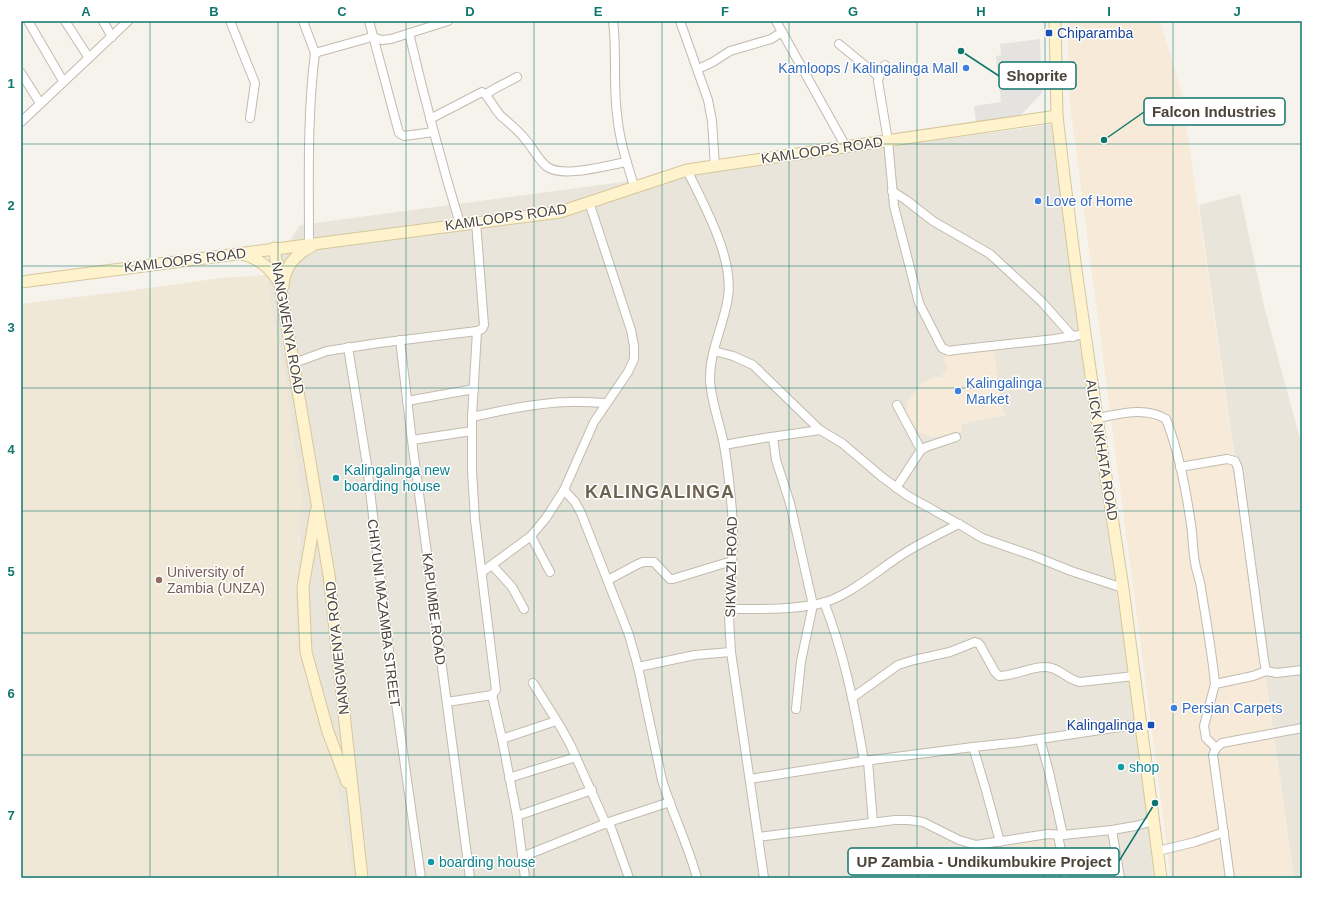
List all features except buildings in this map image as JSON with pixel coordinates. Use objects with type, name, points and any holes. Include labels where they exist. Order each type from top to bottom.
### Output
[{"type":"main road","name":"ALICK NKHATA ROAD","points":[[1055,21],[1057,116],[1076,270],[1123,588],[1161,878]]},
{"type":"main road","name":"KAMLOOPS ROAD","points":[[21,282],[560,212],[634,186],[687,170],[1057,116]]},
{"type":"main road","points":[[282,293],[284,278],[289,265],[294,259],[312,246],[326,242]]},
{"type":"main road","name":"NANGWENYA ROAD","points":[[274,248],[318,502],[330,583],[362,878]]},
{"type":"main road","points":[[240,253],[257,260],[272,271],[278,281],[282,293]]},
{"type":"main road","name":"NANGWENYA ROAD","points":[[318,502],[303,587],[306,652],[328,732],[353,796]]},
{"type":"street","points":[[28,21],[63,81]]},
{"type":"street","points":[[65,21],[89,58]]},
{"type":"street","points":[[103,21],[112,37]]},
{"type":"street","points":[[21,122],[128,21]]},
{"type":"street","points":[[230,21],[255,82],[250,118]]},
{"type":"street","points":[[303,21],[315,53],[312,78],[310,132],[310,244]]},
{"type":"street","points":[[369,21],[372,37],[399,133],[404,136],[434,132]]},
{"type":"street","points":[[315,53],[372,37],[382,40],[400,37],[448,21]]},
{"type":"street","points":[[613,21],[616,61],[617,114],[627,162],[634,186]]},
{"type":"street","points":[[680,21],[709,104],[714,138],[715,166]]},
{"type":"street","points":[[776,21],[846,147]]},
{"type":"street","points":[[698,69],[713,62],[730,51],[771,39],[782,32]]},
{"type":"street","points":[[409,33],[430,119],[460,224]]},
{"type":"street","points":[[839,44],[879,77]]},
{"type":"street","points":[[885,64],[878,81],[888,141],[894,206],[919,303],[942,348],[949,351],[1073,337],[1085,334]]},
{"type":"street","points":[[21,73],[40,103]]},
{"type":"street","points":[[430,119],[482,92],[486,94],[517,77]]},
{"type":"street","points":[[486,94],[494,108],[524,138],[545,166],[552,170],[564,172],[627,162]]},
{"type":"street","name":"SIKWAZI ROAD","points":[[687,170],[705,207],[722,249],[729,283],[728,297],[710,369],[711,388],[724,445],[732,512],[733,533],[729,609],[731,652],[764,878]]},
{"type":"street","points":[[892,191],[933,221],[990,254],[1042,302],[1073,337]]},
{"type":"street","points":[[482,572],[530,536],[546,518],[564,490],[594,422],[628,372],[634,359],[634,346],[631,330],[588,202]]},
{"type":"street","points":[[294,363],[327,351],[348,347],[482,330],[484,326],[476,222]]},
{"type":"street","points":[[447,702],[492,695],[496,690],[486,616],[473,492],[472,417],[477,331]]},
{"type":"street","name":"KAPUMBE ROAD","points":[[400,340],[470,878]]},
{"type":"street","name":"CHIYUNI MAZAMBA STREET","points":[[348,347],[367,464],[394,690],[421,878]]},
{"type":"street","points":[[714,351],[733,356],[753,365],[820,430],[842,443],[896,488],[908,496],[982,538],[1123,588]]},
{"type":"street","points":[[407,401],[474,389]]},
{"type":"street","points":[[472,417],[509,408],[538,404],[570,402],[606,403]]},
{"type":"street","points":[[897,405],[921,450]]},
{"type":"street","points":[[1097,418],[1130,412],[1147,412],[1160,415],[1166,419],[1180,467],[1191,526],[1195,561],[1211,646],[1215,684],[1204,726],[1206,738],[1216,748]]},
{"type":"street","points":[[724,445],[820,430]]},
{"type":"street","points":[[412,440],[472,431]]},
{"type":"street","points":[[896,488],[921,450],[956,436]]},
{"type":"street","points":[[773,437],[776,460],[790,503],[813,605],[801,661],[796,709]]},
{"type":"street","points":[[1180,467],[1227,460],[1234,461],[1238,468],[1266,671]]},
{"type":"street","points":[[564,490],[575,502],[581,513],[629,635],[638,667],[662,780],[686,843],[697,878]]},
{"type":"street","points":[[729,609],[796,607],[813,605],[833,599],[852,589],[900,556],[959,524]]},
{"type":"street","points":[[530,536],[550,572]]},
{"type":"street","points":[[608,580],[643,562],[654,562],[670,579],[673,579],[732,561]]},
{"type":"street","points":[[492,565],[512,587],[524,610]]},
{"type":"street","points":[[824,602],[834,629],[852,698],[866,761],[873,823]]},
{"type":"street","points":[[852,698],[898,665],[950,652],[975,642],[980,645],[995,672],[999,676],[1045,666],[1061,672],[1072,680],[1080,682],[1134,676]]},
{"type":"street","points":[[638,667],[695,655],[731,652]]},
{"type":"street","points":[[1215,684],[1253,676],[1266,671],[1277,673],[1302,670]]},
{"type":"street","points":[[533,683],[576,757],[608,823],[626,877]]},
{"type":"street","points":[[492,695],[517,816],[525,878]]},
{"type":"street","points":[[502,739],[556,721]]},
{"type":"street","points":[[750,779],[866,761],[1040,739],[1140,724]]},
{"type":"street","points":[[1230,878],[1212,755],[1216,748],[1222,743],[1302,728]]},
{"type":"street","points":[[1040,739],[1049,772],[1066,878]]},
{"type":"street","points":[[973,747],[1000,842]]},
{"type":"street","points":[[509,778],[576,757]]},
{"type":"street","points":[[517,816],[592,790]]},
{"type":"street","points":[[522,857],[608,823],[670,802]]},
{"type":"street","points":[[758,837],[895,820],[923,822],[937,830],[970,844],[976,845],[1048,834],[1060,835],[1112,830],[1154,821]]},
{"type":"street","points":[[1112,830],[1120,878]]},
{"type":"street","points":[[1158,851],[1195,842],[1224,832]]},
{"type":"street","points":[[912,856],[924,878]]},
{"type":"shaded area","points":[[1067,21],[1160,21],[1182,94],[1294,878],[1171,878],[1070,104]]},
{"type":"shaded area","points":[[1040,39],[1042,93],[1019,117],[976,122],[974,106],[1001,102],[996,56],[1001,55],[1000,44]]},
{"type":"shaded area","points":[[1062,123],[1105,512],[1159,878],[353,878],[338,790],[324,733],[300,658],[294,625],[300,535],[267,275],[300,225]]},
{"type":"shaded area","points":[[1240,194],[1264,306],[1302,446],[1302,878],[1294,878],[1199,205]]},
{"type":"shaded area","name":"University of Zambia (UNZA)","points":[[267,275],[269,294],[286,379],[302,497],[294,625],[300,658],[324,733],[338,790],[353,878],[21,878],[21,304],[220,278]]},
{"type":"shaded area","name":"Kalingalinga Market","points":[[992,346],[997,367],[997,376],[1003,410],[1006,415],[962,424],[962,432],[947,436],[932,437],[919,433],[913,426],[906,411],[908,400],[922,383],[933,377],[941,377],[947,368],[944,358],[949,352]]},
{"type":"shaded area","points":[[1057,836],[1065,878],[931,878],[933,873],[971,864],[969,848]]},
{"type":"place","name":"Chiparamba","points":[[1049,33]]},
{"type":"place","name":"Shoprite","points":[[961,51]]},
{"type":"place","name":"Kamloops / Kalingalinga Mall","points":[[966,68]]},
{"type":"place","name":"Falcon Industries","points":[[1104,140]]},
{"type":"place","name":"Love of Home","points":[[1038,201]]},
{"type":"place","name":"Kalingalinga Market","points":[[958,391]]},
{"type":"place","name":"Kalingalinga new boarding house","points":[[336,478]]},
{"type":"place","name":"University of Zambia (UNZA)","points":[[159,580]]},
{"type":"place","name":"Persian Carpets","points":[[1174,708]]},
{"type":"place","name":"Kalingalinga","points":[[1151,725]]},
{"type":"place","name":"shop","points":[[1121,767]]},
{"type":"place","name":"UP Zambia - Undikumbukire Project","points":[[1155,803]]},
{"type":"place","name":"boarding house","points":[[431,862]]},
{"type":"district","name":"KALINGALINGA","points":[[660,492]]}]
